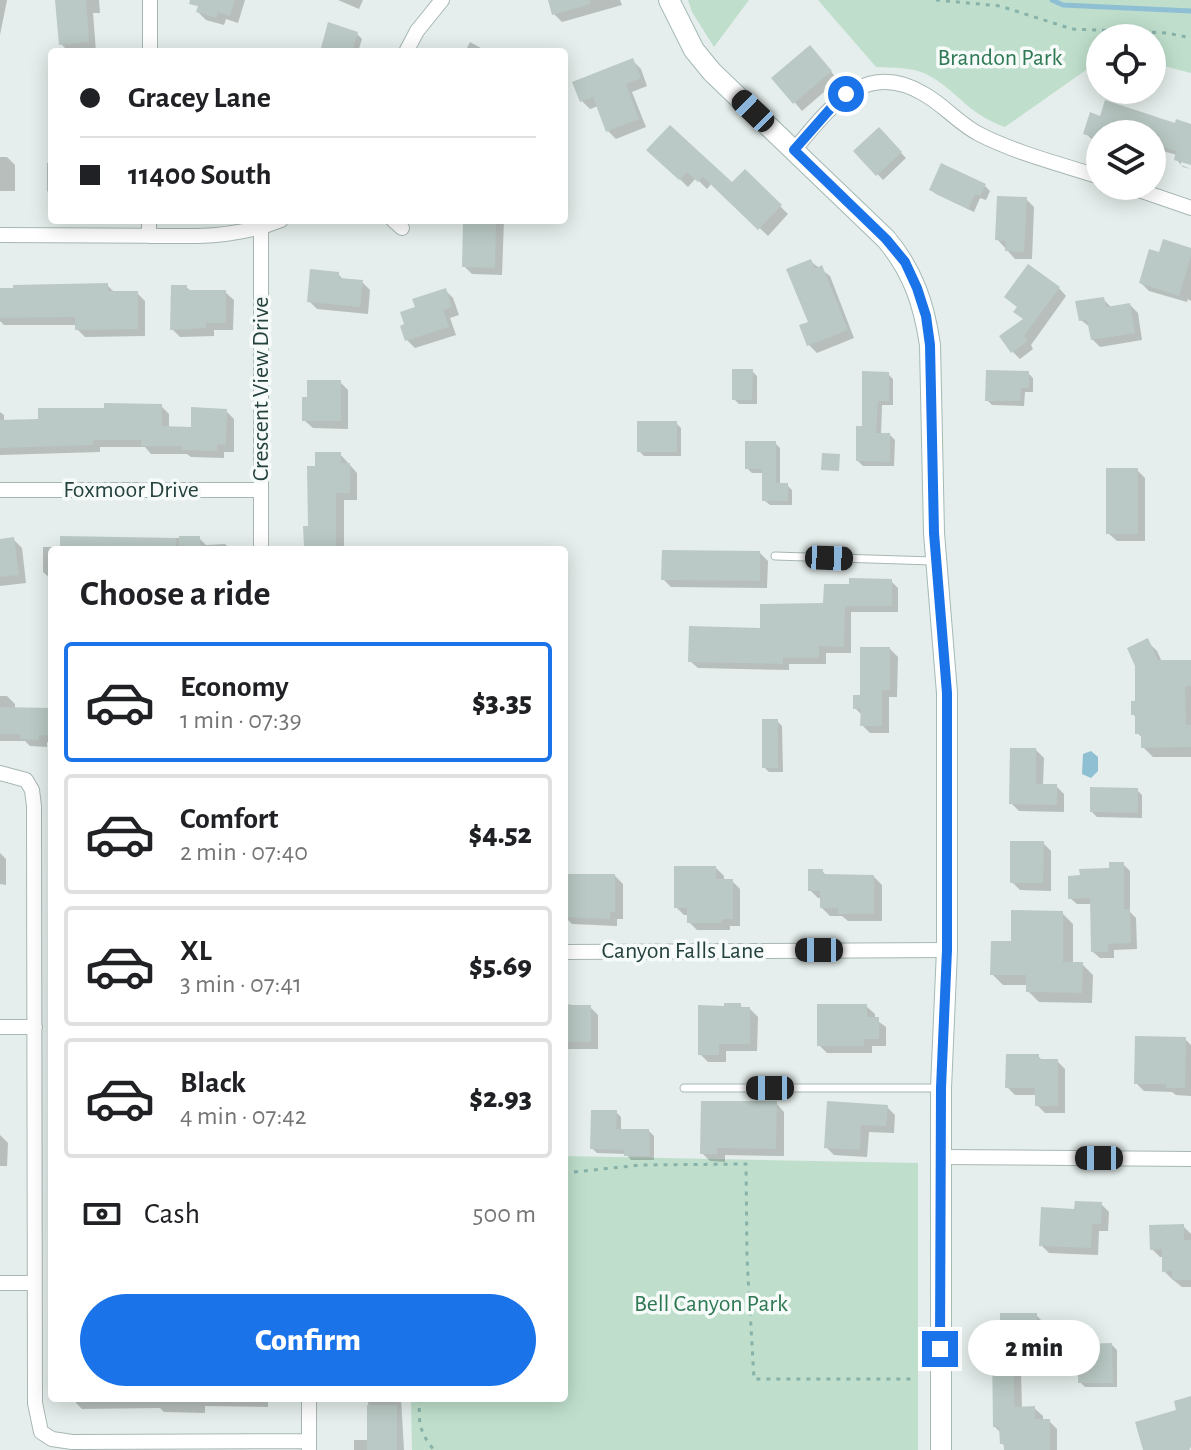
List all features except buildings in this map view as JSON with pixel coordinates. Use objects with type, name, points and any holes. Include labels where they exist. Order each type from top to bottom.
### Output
[{"type":"street","points":[[150,0],[150,48]]},
{"type":"street","points":[[408,48],[417,31],[442,0]]},
{"type":"street","points":[[669,0],[694,50],[712,72],[886,239],[905,262],[926,316],[930,345],[936,561],[947,693],[947,950],[941,1088],[941,1450]]},
{"type":"street","points":[[794,150],[846,94],[864,84],[885,82],[907,85],[926,95],[959,122],[989,139],[1086,172]]},
{"type":"street","points":[[1166,199],[1191,208]]},
{"type":"street","points":[[149,224],[149,236]]},
{"type":"street","points":[[0,235],[225,235],[271,224]]},
{"type":"street","name":"Crescent View Drive","points":[[261,228],[261,546]]},
{"type":"street","name":"Foxmoor Drive","points":[[0,490],[261,490]]},
{"type":"street","points":[[0,773],[26,780],[32,790],[34,806],[35,1403],[41,1432],[52,1439],[72,1442],[309,1446],[309,1402]]},
{"type":"street","name":"Canyon Falls Lane","points":[[568,952],[947,950]]},
{"type":"street","points":[[0,1027],[35,1027]]},
{"type":"street","points":[[941,1157],[1191,1159]]},
{"type":"street","points":[[0,1283],[35,1283]]},
{"type":"lane","points":[[775,556],[936,561]]},
{"type":"lane","points":[[684,1088],[941,1088]]},
{"type":"path","points":[[936,0],[1000,6],[1072,29],[1167,33],[1191,38]]},
{"type":"path","points":[[568,1173],[641,1165],[746,1164],[747,1259],[754,1379],[911,1379]]},
{"type":"path","points":[[420,1402],[418,1423],[422,1436],[434,1450]]},
{"type":"green space","points":[[688,0],[749,0],[714,47]]},
{"type":"green space","name":"Brandon Park","points":[[818,0],[1191,0],[1191,73],[1166,67],[1166,24],[1086,24],[1086,70],[1005,127],[981,115],[926,74],[908,69],[876,67]]},
{"type":"green space","name":"Bell Canyon Park","points":[[568,1156],[918,1163],[918,1450],[412,1450],[411,1402],[568,1402]]},
{"type":"water","points":[[1091,751],[1098,757],[1098,771],[1091,778],[1082,774],[1083,754]]},
{"type":"waterway","points":[[1052,0],[1063,5],[1191,11]]},
{"type":"route","points":[[846,94],[794,150],[886,239],[905,262],[926,316],[930,345],[934,533],[947,693],[947,950],[941,1088],[940,1349]]}]
